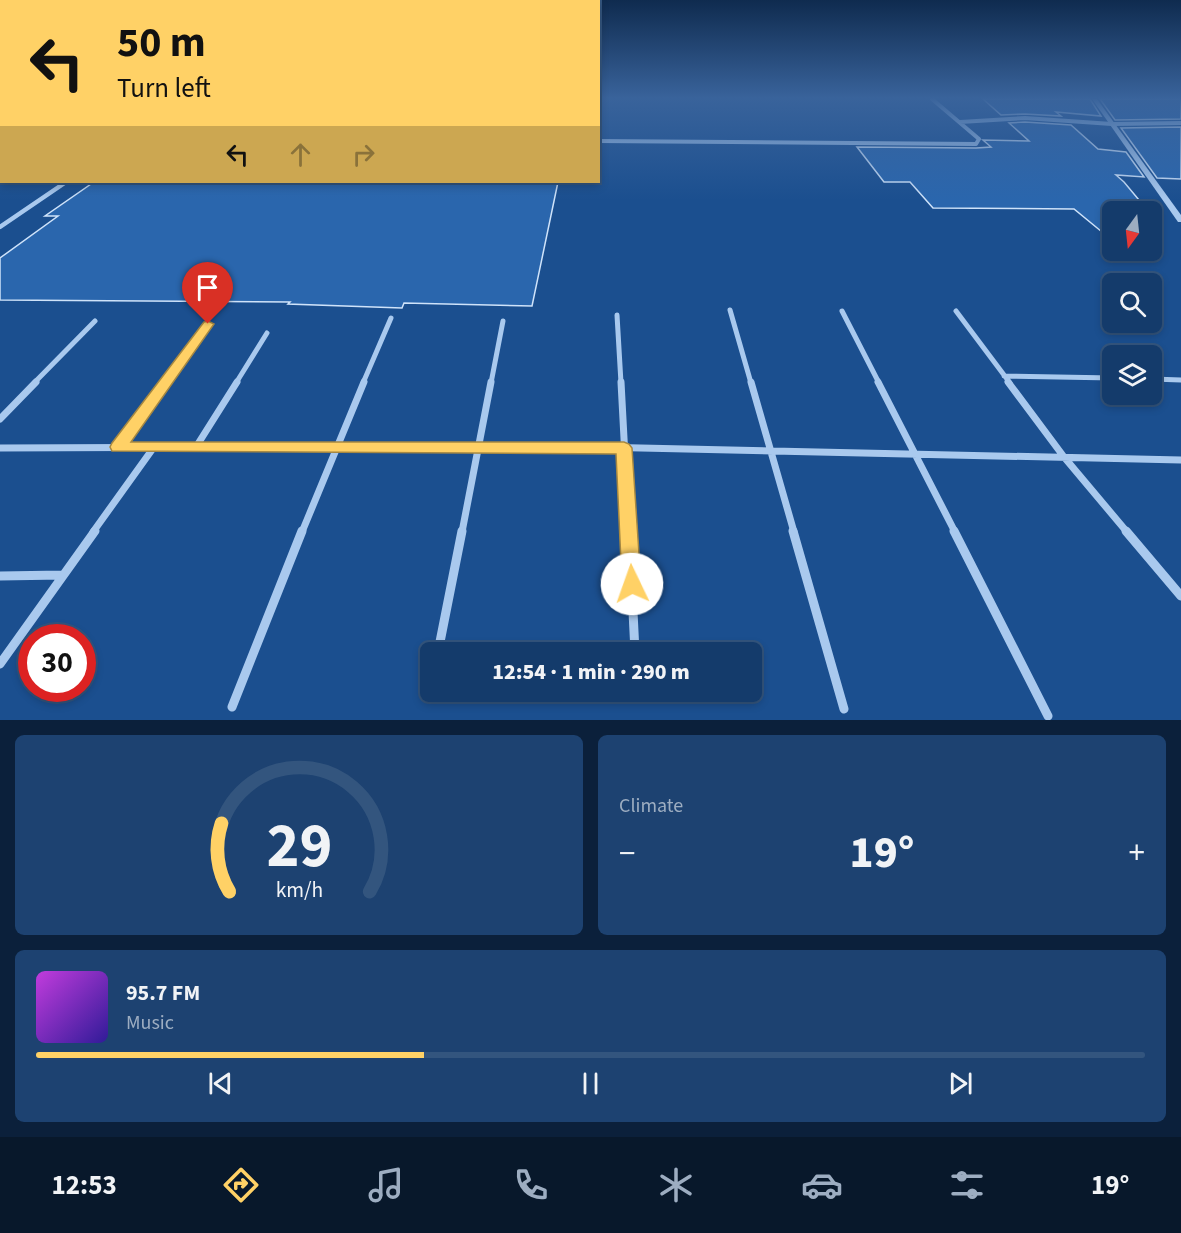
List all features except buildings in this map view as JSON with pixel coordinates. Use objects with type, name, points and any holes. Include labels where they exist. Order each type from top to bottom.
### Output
[{"type":"street","points":[[600,141],[976,144],[979,139],[972,133]]},
{"type":"street","points":[[1118,133],[1181,220]]},
{"type":"street","points":[[0,227],[65,183]]},
{"type":"street","points":[[730,310],[844,709]]},
{"type":"street","points":[[842,311],[1048,716]]},
{"type":"street","points":[[956,311],[1064,457],[1181,596]]},
{"type":"street","points":[[618,315],[634,642]]},
{"type":"street","points":[[232,707],[336,447],[391,318]]},
{"type":"street","points":[[0,419],[95,321]]},
{"type":"street","points":[[440,642],[503,321]]},
{"type":"street","points":[[118,447],[208,324]]},
{"type":"street","points":[[196,447],[267,333]]},
{"type":"street","points":[[1004,376],[1102,378]]},
{"type":"street","points":[[1162,379],[1181,380]]},
{"type":"street","points":[[0,664],[154,447]]},
{"type":"street","points":[[0,448],[624,448],[1181,460]]},
{"type":"street","points":[[0,576],[62,575]]},
{"type":"route","points":[[208,324],[118,447],[550,446],[624,448],[632,584]]}]
